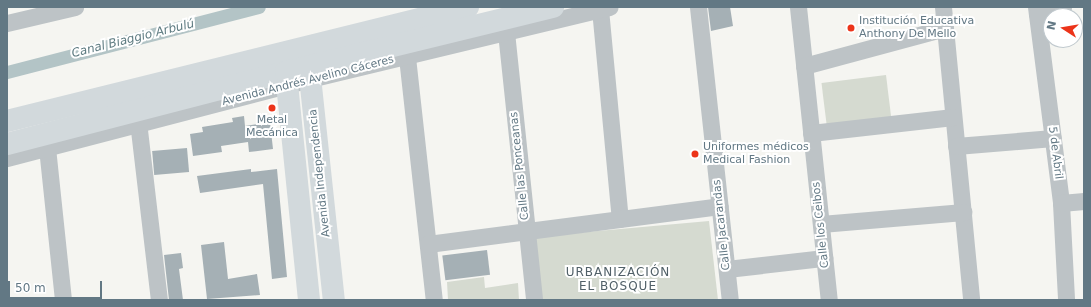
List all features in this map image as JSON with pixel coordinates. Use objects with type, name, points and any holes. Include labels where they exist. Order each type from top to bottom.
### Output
[{"type":"main road","name":"Avenida Andrés Avelino Cáceres","points":[[308,64],[468,7]]},
{"type":"main road","name":"Avenida Andrés Avelino Cáceres","points":[[7,144],[47,141],[138,117],[285,70],[553,7]]},
{"type":"main road","name":"Avenida Independencia","points":[[308,64],[334,300]]},
{"type":"main road","name":"Avenida Andrés Avelino Cáceres","points":[[7,120],[285,70]]},
{"type":"main road","points":[[285,70],[309,300]]},
{"type":"street","points":[[10,19],[44,11],[75,7]]},
{"type":"street","name":"Calle Jacarandas","points":[[698,7],[730,300]]},
{"type":"street","name":"Calle los Ceibos","points":[[798,7],[829,300]]},
{"type":"street","points":[[943,7],[971,300]]},
{"type":"street","points":[[1036,10],[1062,7]]},
{"type":"street","points":[[605,8],[620,219]]},
{"type":"street","name":"Avenida Andrés Avelino Cáceres","points":[[308,64],[407,57],[605,8]]},
{"type":"street","name":"5 de Abril","points":[[1036,10],[1061,203],[1066,300]]},
{"type":"street","points":[[804,66],[945,28]]},
{"type":"street","name":"Calle las Ponceanas","points":[[506,32],[534,300]]},
{"type":"street","points":[[407,57],[434,300]]},
{"type":"street","points":[[138,117],[159,300]]},
{"type":"street","points":[[811,133],[954,117]]},
{"type":"street","points":[[956,146],[1053,138]]},
{"type":"street","points":[[47,141],[64,300]]},
{"type":"street","name":"Avenida Andrés Avelino Cáceres","points":[[7,158],[47,141]]},
{"type":"street","points":[[1061,203],[1084,201]]},
{"type":"street","points":[[428,244],[720,206]]},
{"type":"street","points":[[821,224],[962,212]]},
{"type":"street","points":[[727,269],[824,258]]},
{"type":"shaded area","points":[[886,75],[891,117],[827,125],[821,83]]},
{"type":"shaded area","points":[[709,221],[718,300],[536,300],[531,237]]},
{"type":"shaded area","points":[[484,277],[485,288],[518,283],[519,300],[448,300],[447,282]]},
{"type":"building","points":[[708,7],[730,7],[733,26],[711,31]]},
{"type":"building","points":[[244,116],[245,126],[270,122],[273,149],[249,152],[248,142],[221,146],[222,152],[193,156],[190,134],[203,132],[202,127],[233,122],[232,118]]},
{"type":"building","points":[[187,148],[189,172],[154,175],[152,151]]},
{"type":"building","points":[[251,169],[251,172],[277,169],[287,277],[272,279],[263,184],[200,193],[197,176]]},
{"type":"building","points":[[224,242],[228,279],[257,274],[260,295],[207,299],[201,245]]},
{"type":"building","points":[[487,250],[490,275],[445,280],[442,255]]},
{"type":"building","points":[[181,253],[183,268],[179,269],[183,300],[169,300],[164,255]]},
{"type":"waterway","name":"Canal Biaggio Arbulú","points":[[7,72],[259,7]]},
{"type":"place","name":"Institución Educativa Anthony De Mello","points":[[851,28]]},
{"type":"place","name":"Metal Mecánica","points":[[272,108]]},
{"type":"place","name":"Uniformes médicos Medical Fashion","points":[[695,154]]},
{"type":"district","name":"URBANIZACIÓN EL BOSQUE","points":[[618,280]]}]
